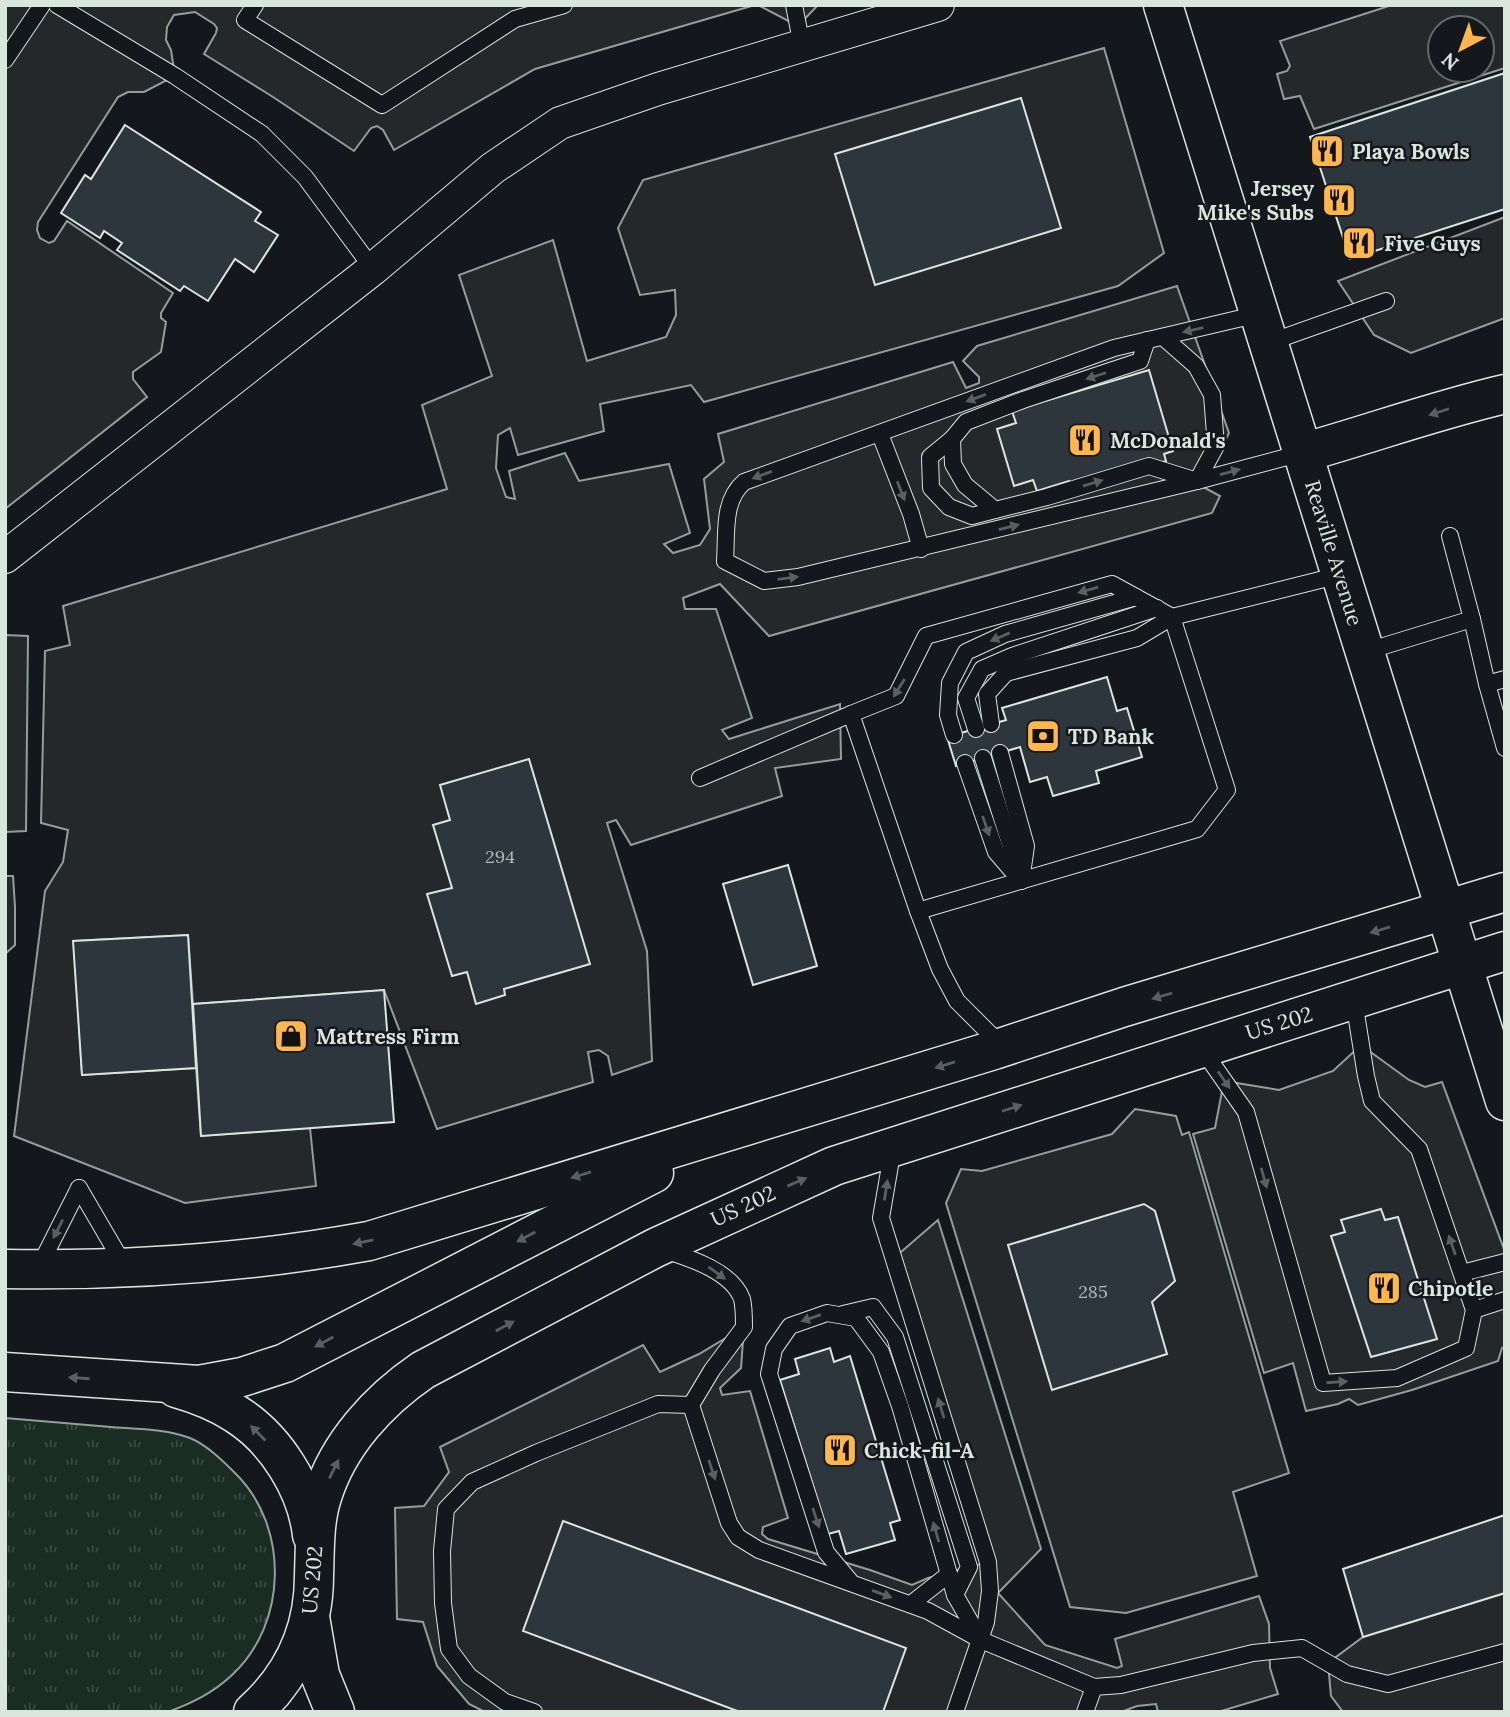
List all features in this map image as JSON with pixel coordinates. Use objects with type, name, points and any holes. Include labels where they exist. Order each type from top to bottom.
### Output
[{"type":"main road","name":"Reaville Avenue","points":[[1163,5],[1505,1101]]},
{"type":"main road","points":[[1302,453],[1463,404],[1505,394]]},
{"type":"main road","points":[[21,1269],[125,1267],[260,1258],[300,1254],[369,1241],[439,1222],[592,1172],[1003,1047],[1073,1022],[1505,892]]},
{"type":"main road","name":"US 202","points":[[253,1712],[275,1690],[294,1662],[310,1618],[318,1513],[335,1464],[365,1422],[403,1384],[424,1370],[655,1248],[834,1166],[1505,951]]},
{"type":"main road","points":[[5,1372],[198,1385],[242,1377],[285,1363],[615,1191],[786,1113]]},
{"type":"main road","points":[[147,1383],[196,1394],[238,1415],[257,1431],[291,1474],[304,1499],[311,1524],[314,1558]]},
{"type":"main road","points":[[310,1618],[320,1675],[335,1712]]},
{"type":"street","points":[[5,556],[373,269],[493,168],[560,123],[658,89],[939,5]]},
{"type":"lane","points":[[5,60],[42,5]]},
{"type":"lane","points":[[57,5],[175,76],[262,134],[304,177],[373,269]]},
{"type":"lane","points":[[255,5],[245,20],[382,105],[515,19],[564,5]]},
{"type":"lane","points":[[794,5],[802,46]]},
{"type":"lane","points":[[1302,453],[921,549],[798,577],[764,581],[725,561],[729,501],[736,488],[744,482],[1114,348],[1155,338],[1263,329],[1386,301]]},
{"type":"lane","points":[[1155,338],[1140,361],[966,422],[953,439],[930,457],[931,488],[948,507],[972,516],[1047,497],[1149,466],[1197,481]]},
{"type":"lane","points":[[1155,338],[1196,366],[1212,395],[1216,446],[1197,481]]},
{"type":"lane","points":[[880,433],[911,514],[921,549]]},
{"type":"lane","points":[[953,439],[953,464],[965,485],[995,510]]},
{"type":"lane","points":[[1450,536],[1505,748]]},
{"type":"lane","points":[[983,727],[987,694],[1006,673],[1137,638],[1164,613],[1340,575]]},
{"type":"lane","points":[[700,778],[896,696],[926,636],[1112,584],[1164,613],[1227,790],[1197,829],[918,911]]},
{"type":"lane","points":[[954,735],[948,715],[950,683],[966,652],[1005,634],[1136,597]]},
{"type":"lane","points":[[1364,652],[1472,619]]},
{"type":"lane","points":[[1487,684],[1505,679]]},
{"type":"lane","points":[[850,714],[940,969],[957,1001],[1003,1047]]},
{"type":"lane","points":[[1000,753],[1026,846],[1021,881]]},
{"type":"lane","points":[[983,758],[1021,881]]},
{"type":"lane","points":[[965,763],[996,852],[1021,881]]},
{"type":"lane","points":[[1201,1047],[1246,1112],[1323,1383],[1397,1378],[1466,1348],[1474,1310],[1419,1149],[1373,1101],[1366,1076],[1354,1001]]},
{"type":"lane","points":[[893,1145],[881,1218],[988,1562],[990,1591],[986,1622],[955,1712]]},
{"type":"lane","points":[[21,1269],[79,1188],[125,1267]]},
{"type":"lane","points":[[655,1248],[700,1261],[733,1284],[742,1299],[744,1327],[729,1351],[712,1370],[691,1405],[729,1523],[738,1537],[759,1550],[929,1611],[981,1640],[1094,1687],[1121,1685],[1253,1653],[1302,1648],[1347,1674],[1388,1684],[1505,1652]]},
{"type":"lane","points":[[1462,1273],[1505,1262]]},
{"type":"lane","points":[[1474,1310],[1505,1300]]},
{"type":"lane","points":[[838,1315],[873,1307],[895,1337],[969,1567],[955,1595]]},
{"type":"lane","points":[[852,1583],[826,1552],[769,1374],[774,1349],[790,1326],[827,1313],[856,1318],[881,1352],[900,1406],[955,1595],[981,1640]]},
{"type":"lane","points":[[534,1712],[505,1702],[469,1676],[449,1649],[442,1551],[446,1509],[472,1482],[537,1453],[658,1404],[691,1405]]},
{"type":"lane","points":[[911,1604],[949,1574]]},
{"type":"lane","points":[[1085,1712],[1094,1687]]},
{"type":"green space","points":[[5,1418],[181,1435],[203,1445],[236,1474],[253,1496],[266,1520],[273,1547],[275,1575],[272,1603],[264,1629],[250,1654],[232,1675],[202,1697],[168,1712],[5,1712]]},
{"type":"shaded area","points":[[5,5],[755,5],[535,69],[394,150],[383,130],[377,126],[371,128],[354,151],[204,54],[216,33],[214,24],[195,12],[174,15],[167,27],[166,40],[171,50],[175,76],[144,92],[128,92],[118,97],[38,222],[37,230],[40,238],[49,243],[54,241],[67,221],[173,293],[161,313],[161,318],[166,322],[161,352],[133,372],[133,379],[147,397],[5,509]]},
{"type":"shaded area","points":[[758,5],[818,5],[798,26]]},
{"type":"shaded area","points":[[1392,5],[1505,5],[1505,68],[1496,71],[1496,14],[1426,14],[1426,84],[1455,84],[1314,129],[1300,96],[1284,99],[1277,74],[1287,71],[1290,66],[1280,41]]},
{"type":"shaded area","points":[[1104,48],[1164,253],[1118,286],[704,402],[691,385],[600,404],[604,431],[518,455],[510,428],[498,435],[496,468],[506,497],[515,499],[509,471],[565,453],[579,481],[669,464],[690,533],[664,544],[673,553],[700,545],[710,529],[704,479],[724,462],[718,434],[953,362],[966,388],[979,383],[979,377],[963,361],[977,346],[1177,286],[1229,433],[1203,487],[1220,496],[1212,513],[769,636],[720,584],[683,598],[685,609],[716,609],[752,718],[722,730],[729,739],[840,704],[841,759],[775,768],[782,796],[631,845],[616,820],[607,823],[647,951],[652,1061],[612,1075],[608,1056],[599,1050],[588,1052],[593,1082],[437,1129],[384,990],[193,1004],[188,935],[74,941],[82,1075],[196,1068],[201,1136],[310,1128],[316,1186],[185,1203],[14,1136],[45,891],[63,862],[68,830],[41,823],[45,651],[70,645],[63,606],[447,489],[422,405],[492,376],[459,275],[553,240],[587,361],[666,337],[676,315],[675,290],[640,295],[618,228],[643,180]]},
{"type":"shaded area","points":[[1505,217],[1505,318],[1411,353],[1374,335],[1338,281]]},
{"type":"shaded area","points":[[5,635],[28,636],[26,831],[5,832]]},
{"type":"shaded area","points":[[5,876],[13,876],[15,945],[5,954]]},
{"type":"shaded area","points":[[1361,1045],[1409,1080],[1425,1087],[1442,1082],[1505,1252],[1505,1347],[1502,1348],[1498,1361],[1412,1390],[1358,1405],[1349,1399],[1306,1411],[1293,1363],[1264,1373],[1193,1134],[1215,1128],[1224,1081],[1279,1090],[1333,1071]]},
{"type":"shaded area","points":[[1135,1109],[1176,1116],[1182,1135],[1189,1132],[1289,1473],[1233,1492],[1257,1576],[1126,1613],[1070,1607],[946,1203],[961,1169],[982,1171],[1112,1134]]},
{"type":"shaded area","points":[[938,1220],[1041,1549],[998,1593],[1045,1645],[1117,1668],[1122,1666],[1115,1639],[1259,1596],[1269,1624],[1270,1668],[1278,1694],[1218,1712],[1158,1712],[1156,1704],[1137,1706],[1121,1712],[485,1712],[469,1704],[437,1666],[423,1622],[397,1619],[395,1508],[424,1506],[449,1472],[440,1447],[643,1345],[660,1372],[699,1354],[744,1327],[741,1368],[720,1388],[722,1395],[750,1391],[788,1518],[763,1527],[762,1534],[768,1539],[912,1585],[988,1562],[894,1258]]},
{"type":"shaded area","points":[[1505,1593],[1505,1712],[1343,1712],[1331,1696],[1328,1663],[1363,1637]]},
{"type":"building","points":[[1505,73],[1505,209],[1350,259],[1310,137],[1471,84],[1496,84],[1496,76]]},
{"type":"building","points":[[1021,98],[1061,228],[875,285],[835,154]]},
{"type":"building","points":[[125,125],[261,212],[255,221],[278,235],[254,272],[235,259],[208,301],[184,286],[180,291],[117,250],[122,243],[104,231],[100,238],[61,213],[85,175],[91,179]]},
{"type":"building","name":"McDonald's","points":[[1149,370],[1173,451],[1164,454],[1166,461],[1072,489],[1069,481],[1037,491],[1033,480],[1014,486],[997,429],[1016,423],[1012,411]]},
{"type":"building","name":"TD Bank","points":[[1107,677],[1117,711],[1127,708],[1142,757],[1096,771],[1099,783],[1053,796],[1047,777],[1030,782],[1020,747],[956,766],[947,737],[1006,720],[1002,708]]},
{"type":"building","points":[[529,759],[590,964],[504,989],[505,995],[476,1004],[467,972],[452,976],[427,894],[452,888],[433,825],[450,820],[440,785]]},
{"type":"building","points":[[788,865],[817,966],[753,985],[723,884]]},
{"type":"building","points":[[188,935],[196,1068],[82,1075],[73,941]]},
{"type":"building","name":"Mattress Firm","points":[[384,990],[394,1122],[201,1136],[193,1004]]},
{"type":"building","points":[[1144,1204],[1155,1211],[1175,1281],[1152,1302],[1167,1354],[1052,1390],[1008,1245]]},
{"type":"building","name":"Chipotle","points":[[1381,1209],[1385,1220],[1398,1217],[1437,1339],[1371,1357],[1331,1236],[1345,1232],[1341,1220]]},
{"type":"building","name":"Chick-fil-A","points":[[830,1348],[834,1362],[850,1356],[900,1520],[890,1523],[895,1540],[846,1554],[839,1531],[828,1534],[780,1380],[799,1374],[795,1359]]},
{"type":"building","points":[[1505,1515],[1505,1593],[1363,1637],[1343,1569]]},
{"type":"building","points":[[563,1521],[906,1648],[883,1712],[740,1712],[523,1631]]},
{"type":"place","name":"Playa Bowls","points":[[1327,151]]},
{"type":"place","name":"Jersey Mike's Subs","points":[[1339,200]]},
{"type":"place","name":"Five Guys","points":[[1359,243]]},
{"type":"place","name":"McDonald's","points":[[1085,440]]},
{"type":"place","name":"TD Bank","points":[[1043,736]]},
{"type":"place","name":"Mattress Firm","points":[[291,1036]]},
{"type":"place","name":"Chipotle","points":[[1384,1288]]},
{"type":"place","name":"Chick-fil-A","points":[[840,1450]]}]
